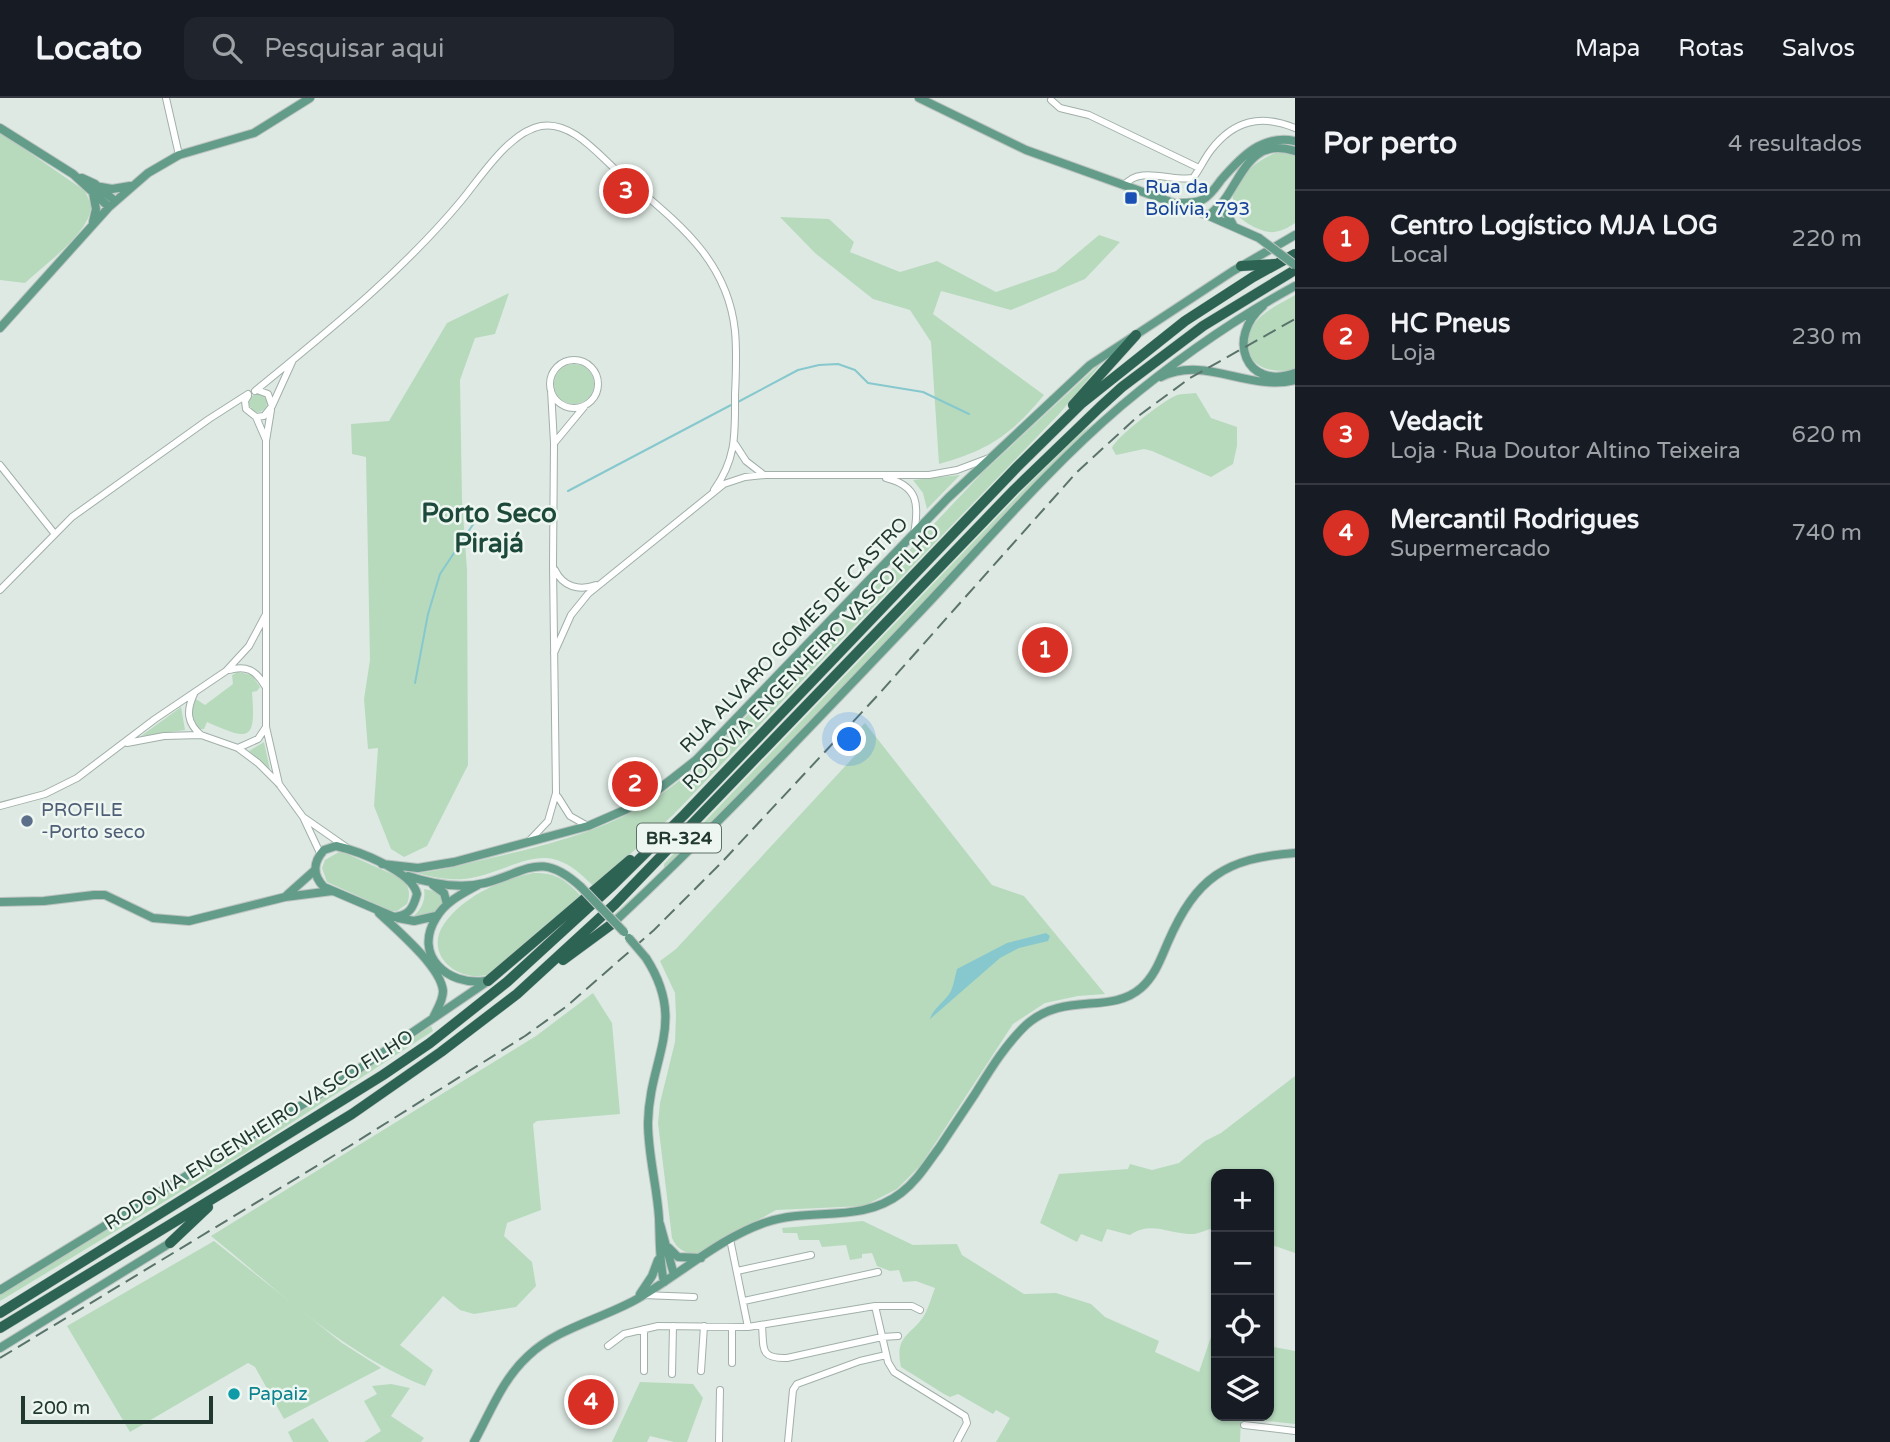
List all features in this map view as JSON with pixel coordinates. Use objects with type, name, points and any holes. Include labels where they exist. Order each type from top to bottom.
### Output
[{"type":"highway","name":"RODOVIA ENGENHEIRO VASCO FILHO","points":[[0,1313],[321,1116],[430,1042],[527,965],[684,815],[1049,434],[1082,403],[1158,341],[1214,302],[1295,254]]},
{"type":"highway","points":[[1241,266],[1279,263]]},
{"type":"highway","name":"RODOVIA ENGENHEIRO VASCO FILHO","points":[[0,1328],[352,1114],[441,1052],[541,973],[673,845],[1014,490],[1082,424],[1122,387],[1184,340],[1295,270]]},
{"type":"highway","points":[[1049,434],[1136,335]]},
{"type":"highway","points":[[488,981],[684,815]]},
{"type":"highway","points":[[541,973],[583,946],[612,923]]},
{"type":"highway","points":[[170,1243],[229,1190]]},
{"type":"main road","points":[[0,328],[112,204],[158,166],[179,156],[254,133],[310,98]]},
{"type":"main road","points":[[919,98],[1026,150],[1233,225],[1259,237],[1295,265]]},
{"type":"main road","points":[[0,128],[94,188],[112,204]]},
{"type":"main road","points":[[1170,202],[1196,202],[1208,196],[1235,164],[1256,146],[1274,140],[1295,141]]},
{"type":"main road","points":[[1208,215],[1225,199],[1241,170],[1255,156],[1276,148],[1295,151]]},
{"type":"main road","points":[[94,188],[132,186]]},
{"type":"main road","points":[[93,225],[96,204],[94,188]]},
{"type":"main road","points":[[1208,196],[1208,215]]},
{"type":"main road","points":[[1225,199],[1227,214],[1233,225]]},
{"type":"main road","points":[[1136,335],[1241,266],[1295,235]]},
{"type":"main road","points":[[612,923],[686,855],[1043,481],[1098,428],[1214,334],[1295,286]]},
{"type":"main road","points":[[1273,298],[1248,323],[1243,354],[1251,367],[1260,373],[1277,377],[1295,373]]},
{"type":"main road","name":"RUA ALVARO GOMES DE CASTRO","points":[[382,864],[428,867],[454,862],[588,826],[650,796],[696,760],[990,457],[1090,365],[1136,335]]},
{"type":"main road","points":[[1138,393],[1163,376],[1186,370],[1210,371],[1269,384],[1295,380]]},
{"type":"main road","points":[[285,897],[315,870],[320,853],[336,846],[427,882],[449,885],[484,883]]},
{"type":"main road","points":[[486,1442],[476,1439],[505,1381],[530,1353],[554,1338],[640,1298],[730,1239],[766,1222],[797,1216],[862,1212],[900,1195],[924,1170],[997,1060],[1029,1023],[1057,1007],[1121,999],[1140,989],[1155,971],[1179,917],[1204,883],[1222,871],[1248,861],[1295,853]]},
{"type":"main road","points":[[488,981],[471,983],[456,980],[436,963],[429,943],[436,916],[447,904],[484,883],[540,866],[558,870],[581,887],[646,958],[660,984],[666,1017],[665,1040],[648,1123],[659,1221],[659,1257],[664,1282]]},
{"type":"main road","points":[[315,870],[319,883],[376,911],[414,921],[436,916]]},
{"type":"main road","points":[[394,917],[405,916],[415,903],[416,894],[412,883],[402,874]]},
{"type":"main road","points":[[427,882],[444,893],[447,904]]},
{"type":"main road","points":[[0,902],[105,895],[153,918],[188,921],[285,897],[332,891]]},
{"type":"main road","points":[[376,911],[407,939],[440,982],[442,999],[432,1020]]},
{"type":"main road","points":[[0,1290],[252,1137],[488,981]]},
{"type":"main road","points":[[659,1221],[674,1275]]},
{"type":"main road","points":[[665,1239],[670,1250],[678,1257],[702,1258]]},
{"type":"main road","points":[[0,1348],[170,1243]]},
{"type":"main road","points":[[640,1298],[659,1257]]},
{"type":"street","points":[[166,98],[179,156]]},
{"type":"street","points":[[1051,100],[1058,107],[1089,115],[1199,168]]},
{"type":"street","points":[[1124,186],[1129,179],[1137,176],[1191,179],[1220,141],[1246,123],[1271,120],[1295,128]]},
{"type":"street","points":[[0,590],[54,533],[110,488],[252,393],[293,360],[409,258],[507,145],[531,129],[542,126],[568,130],[592,148],[684,229],[710,260],[732,314],[736,345],[735,444],[726,471],[713,490]]},
{"type":"street","points":[[279,784],[266,727],[266,441],[271,408],[293,360]]},
{"type":"street","points":[[528,842],[548,821],[556,793],[554,443],[550,382],[556,367],[571,360],[587,363],[593,369],[599,384],[593,400],[568,424],[554,443]]},
{"type":"street","points":[[551,390],[554,398],[565,406],[579,408],[586,405]]},
{"type":"street","points":[[252,393],[268,394],[271,408]]},
{"type":"street","points":[[248,412],[245,405],[252,393]]},
{"type":"street","points":[[226,408],[248,412],[256,417],[266,441]]},
{"type":"street","points":[[256,417],[264,416],[271,408]]},
{"type":"street","points":[[735,444],[746,461],[764,475]]},
{"type":"street","points":[[554,653],[571,615],[598,584],[713,490],[738,478],[764,475],[945,473],[990,457]]},
{"type":"street","points":[[0,465],[54,533]]},
{"type":"street","points":[[870,475],[898,481],[912,493],[917,505],[914,534]]},
{"type":"street","points":[[553,565],[559,579],[570,586],[584,588],[598,584]]},
{"type":"street","points":[[0,806],[45,794],[77,779],[226,671],[249,646],[266,615]]},
{"type":"street","points":[[226,671],[245,667],[252,670],[266,688]]},
{"type":"street","points":[[196,692],[189,705],[189,720],[201,736]]},
{"type":"street","points":[[238,748],[258,739],[266,727]]},
{"type":"street","points":[[125,744],[164,736],[201,736],[238,748],[258,762],[279,784],[303,817],[320,853]]},
{"type":"street","points":[[556,793],[570,816],[588,826]]},
{"type":"street","points":[[303,817],[352,851]]},
{"type":"street","points":[[730,1239],[748,1327]]},
{"type":"street","points":[[737,1271],[811,1255]]},
{"type":"street","points":[[744,1301],[878,1272]]},
{"type":"street","points":[[640,1298],[694,1297]]},
{"type":"street","points":[[875,1306],[888,1362],[899,1377],[965,1416],[967,1423],[957,1442]]},
{"type":"street","points":[[608,1346],[624,1334],[644,1329],[673,1326],[748,1327],[875,1306],[912,1306],[920,1310]]},
{"type":"street","points":[[762,1325],[764,1351],[774,1359],[787,1359],[882,1337],[898,1336]]},
{"type":"street","points":[[672,1374],[673,1326]]},
{"type":"street","points":[[701,1371],[704,1326]]},
{"type":"street","points":[[732,1327],[732,1363]]},
{"type":"street","points":[[644,1329],[644,1371]]},
{"type":"street","points":[[788,1442],[793,1390],[801,1381],[886,1355]]},
{"type":"street","points":[[719,1442],[720,1391]]},
{"type":"street","points":[[1244,1426],[1295,1431]]},
{"type":"green space","points":[[0,132],[85,191],[91,206],[89,216],[75,237],[25,283],[0,280]]},
{"type":"green space","points":[[1278,152],[1295,155],[1295,223],[1283,230],[1269,232],[1253,227],[1239,217],[1233,198],[1239,180],[1246,172]]},
{"type":"green space","points":[[780,217],[829,219],[854,242],[850,252],[900,272],[937,261],[996,292],[1056,271],[1099,235],[1120,242],[1085,279],[1011,310],[941,291],[933,314],[1044,395],[1021,421],[998,439],[972,453],[939,464],[931,342],[910,310],[873,299],[815,253]]},
{"type":"green space","points":[[509,293],[495,334],[475,338],[460,380],[462,500],[467,570],[468,765],[427,846],[404,857],[391,849],[374,806],[378,748],[368,749],[364,699],[370,660],[366,457],[352,454],[351,424],[389,421],[447,323]]},
{"type":"green space","points":[[1295,295],[1295,369],[1283,371],[1263,367],[1250,355],[1248,336],[1262,315]]},
{"type":"green space","points":[[1105,359],[1060,413],[673,815],[594,887],[564,863],[538,858],[461,879],[417,873],[500,856],[581,834],[629,814],[674,785],[697,766],[867,595],[982,473]]},
{"type":"green space","points":[[574,364],[582,365],[588,370],[593,376],[593,392],[588,398],[582,403],[574,404],[566,403],[560,398],[555,392],[554,384],[555,376],[560,370],[566,365]]},
{"type":"green space","points":[[1196,393],[1211,418],[1237,427],[1233,464],[1211,477],[1144,449],[1116,455],[1112,448],[1115,443],[1150,413],[1175,396]]},
{"type":"green space","points":[[254,394],[262,394],[267,403],[265,410],[254,412],[249,407],[249,399]]},
{"type":"green space","points":[[1115,408],[987,536],[664,869],[664,864],[1027,486],[1082,432]]},
{"type":"green space","points":[[960,475],[927,509],[923,493],[913,480]]},
{"type":"green space","points":[[238,672],[252,675],[260,687],[252,692],[251,728],[247,733],[241,734],[207,722],[204,729],[200,729],[192,715],[196,699],[205,705],[233,684],[232,675]]},
{"type":"green space","points":[[181,707],[185,730],[141,736]]},
{"type":"green space","points":[[865,723],[992,885],[1024,896],[1105,994],[1045,1003],[1013,1024],[921,1165],[897,1189],[864,1206],[776,1210],[700,1253],[687,1252],[680,1249],[672,1238],[658,1123],[660,1103],[675,1042],[676,1016],[675,993],[660,961],[676,949],[862,748],[857,731]]},
{"type":"green space","points":[[264,742],[270,770],[249,751]]},
{"type":"green space","points":[[339,852],[401,878],[408,890],[407,904],[397,911],[391,911],[327,882],[322,868],[325,860]]},
{"type":"green space","points":[[533,873],[560,878],[582,897],[487,975],[464,974],[446,963],[440,955],[439,935],[452,914],[472,897],[508,880]]},
{"type":"green space","points":[[660,873],[607,924],[598,929]]},
{"type":"green space","points":[[424,889],[439,892],[446,899],[434,913],[412,918],[422,905]]},
{"type":"green space","points":[[593,993],[612,1023],[620,1114],[537,1121],[533,1124],[541,1210],[507,1223],[504,1236],[532,1262],[536,1286],[516,1307],[474,1314],[460,1310],[443,1296],[400,1345],[433,1370],[425,1386],[395,1373],[340,1339],[211,1236],[536,1036]]},
{"type":"green space","points":[[431,1026],[433,1031],[245,1153],[0,1301],[0,1295],[296,1115]]},
{"type":"green space","points":[[1295,1076],[1295,1253],[1274,1246],[1274,1169],[1211,1169],[1211,1229],[1196,1234],[1152,1228],[1130,1235],[1107,1229],[1102,1242],[1081,1234],[1077,1242],[1040,1223],[1059,1174],[1128,1169],[1130,1164],[1152,1170],[1179,1163],[1205,1141],[1221,1133]]},
{"type":"green space","points":[[863,1221],[913,1245],[957,1244],[962,1255],[1024,1294],[1056,1293],[1091,1304],[1105,1317],[1159,1341],[1155,1352],[1199,1372],[1211,1337],[1211,1421],[1241,1421],[1240,1442],[996,1442],[1010,1418],[996,1410],[993,1414],[958,1394],[950,1397],[901,1367],[899,1356],[902,1342],[925,1314],[935,1288],[916,1281],[903,1282],[899,1270],[890,1271],[877,1266],[872,1253],[850,1260],[846,1245],[822,1247],[819,1240],[799,1240],[797,1233],[783,1233],[782,1228]]},
{"type":"green space","points":[[214,1241],[342,1343],[381,1368],[284,1419],[255,1367],[248,1363],[130,1432],[67,1326]]},
{"type":"green space","points":[[1274,1347],[1295,1351],[1295,1424],[1268,1421],[1274,1421]]},
{"type":"green space","points":[[640,1382],[693,1384],[703,1398],[687,1442],[650,1436],[647,1442],[612,1442]]},
{"type":"green space","points":[[391,1384],[410,1388],[391,1416],[424,1438],[421,1442],[364,1442],[381,1431],[364,1401],[377,1394],[372,1386]]},
{"type":"green space","points":[[313,1418],[329,1442],[293,1442],[288,1432]]},
{"type":"water","points":[[1046,933],[1050,936],[1048,941],[1019,948],[1000,958],[930,1019],[951,991],[957,969],[1007,943]]},
{"type":"waterway","points":[[736,403],[798,370],[838,364],[855,370],[868,383],[923,392],[969,414]]},
{"type":"waterway","points":[[568,491],[731,405]]},
{"type":"waterway","points":[[415,683],[428,614],[440,574],[474,523]]},
{"type":"railway","points":[[0,1358],[348,1147],[525,1036],[567,1006],[654,930],[722,862],[878,695],[1076,473],[1137,417],[1190,378],[1295,319]]},
{"type":"place","name":"Vedacit","points":[[626,191]]},
{"type":"place","name":"Rua da Bolívia, 793","points":[[1131,198]]},
{"type":"place","name":"Centro Logístico MJA LOG","points":[[1045,650]]},
{"type":"place","name":"HC Pneus","points":[[635,784]]},
{"type":"place","name":"PROFILE -Porto seco","points":[[27,821]]},
{"type":"place","name":"Papaiz","points":[[234,1394]]},
{"type":"place","name":"Mercantil Rodrigues","points":[[591,1402]]},
{"type":"district","name":"Porto Seco Pirajá","points":[[489,528]]}]
